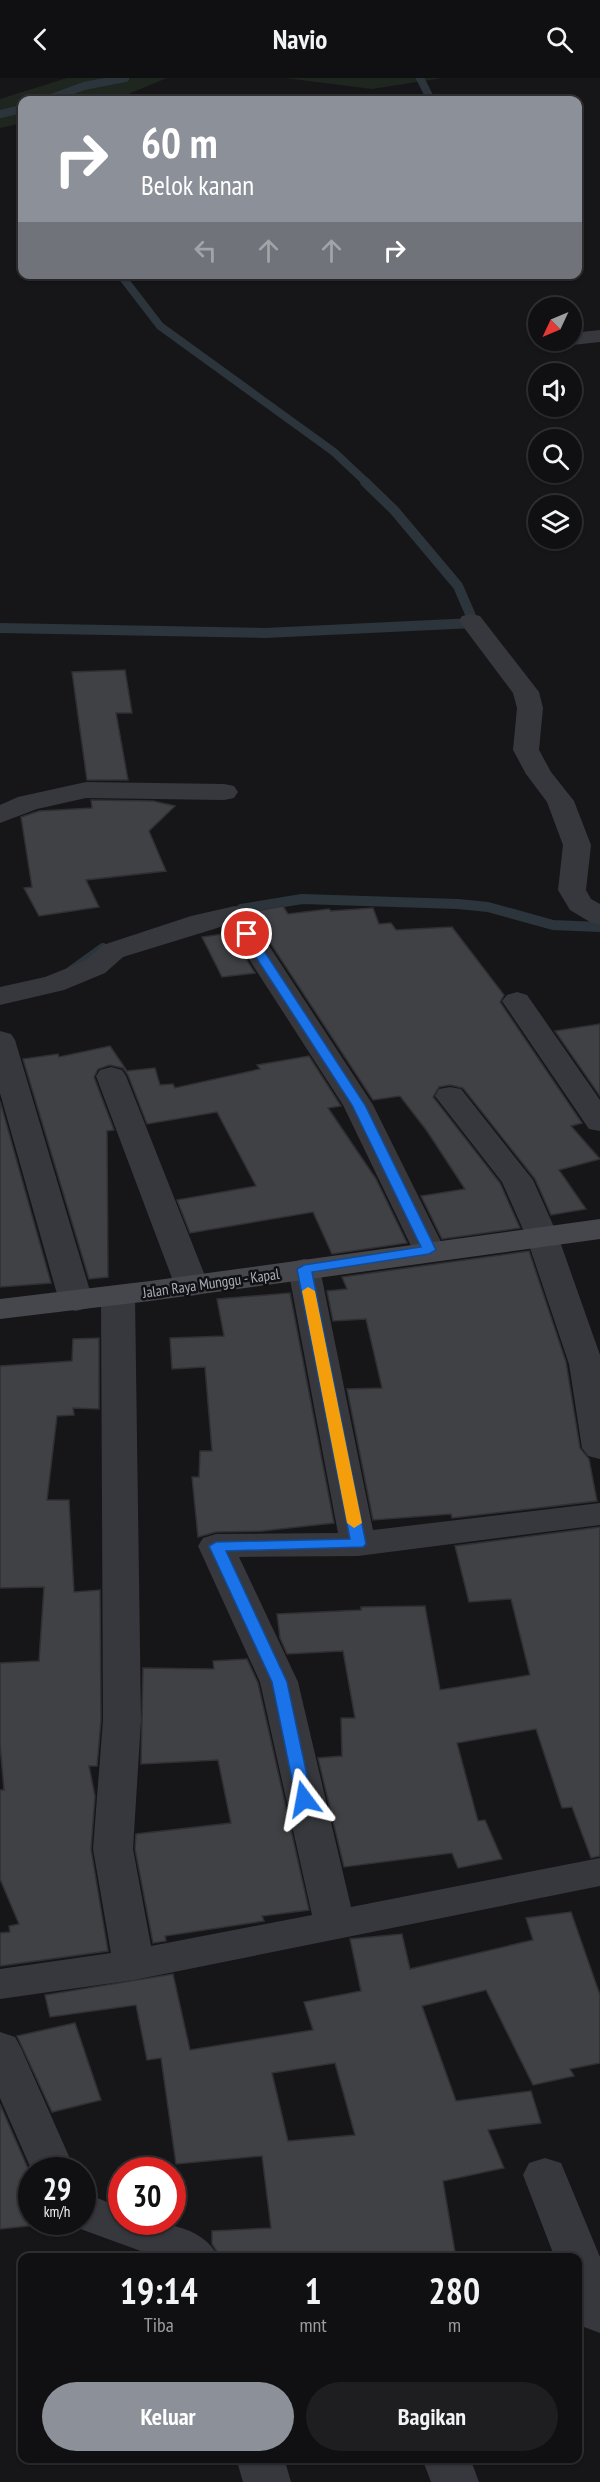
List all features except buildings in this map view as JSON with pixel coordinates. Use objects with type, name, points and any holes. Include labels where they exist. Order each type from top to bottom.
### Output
[{"type":"street","points":[[582,338],[600,336]]},
{"type":"street","points":[[471,621],[526,693],[530,708],[525,750],[538,774],[560,801],[578,845],[572,890],[580,904],[600,916]]},
{"type":"street","points":[[0,815],[28,803],[86,790],[224,792]]},
{"type":"street","points":[[0,996],[54,984],[95,967],[113,951],[201,922],[235,915],[358,1105],[429,1250]]},
{"type":"street","points":[[517,1001],[600,1122]]},
{"type":"street","points":[[0,1040],[76,1301]]},
{"type":"street","points":[[111,1076],[192,1286]]},
{"type":"street","points":[[450,1096],[517,1180],[542,1236],[586,1364],[600,1448]]},
{"type":"street","name":"Jalan Raya Munggu - Kapal","points":[[0,1309],[118,1297],[429,1250],[600,1229]]},
{"type":"street","points":[[304,1269],[358,1544]]},
{"type":"street","points":[[118,1297],[122,1720],[114,1849],[135,1965]]},
{"type":"street","points":[[335,1925],[299,1778],[279,1682],[216,1546],[358,1544],[600,1514]]},
{"type":"street","points":[[0,1984],[135,1965],[600,1872]]},
{"type":"street","points":[[0,2049],[47,2157]]},
{"type":"street","points":[[545,2175],[576,2253]]},
{"type":"street","points":[[96,2217],[182,2247],[190,2253]]},
{"type":"street","points":[[582,2269],[600,2314],[582,2318]]},
{"type":"street","points":[[261,2463],[267,2482]]},
{"type":"street","points":[[448,2463],[455,2482]]},
{"type":"shaded area","points":[[67,78],[167,78],[124,96],[18,96],[18,124],[0,128],[0,99]]},
{"type":"shaded area","points":[[285,78],[443,78],[372,89]]},
{"type":"waterway","points":[[57,96],[84,86],[125,78]]},
{"type":"waterway","points":[[420,78],[429,96]]},
{"type":"waterway","points":[[0,114],[18,110]]},
{"type":"waterway","points":[[124,279],[160,326],[334,452],[367,483]]},
{"type":"waterway","points":[[0,628],[265,633],[474,623],[458,586],[394,510],[365,482]]},
{"type":"waterway","points":[[241,909],[302,899],[458,904],[488,907],[553,925],[600,927]]},
{"type":"waterway","points":[[71,971],[103,948]]},
{"type":"slow traffic","points":[[308,1291],[354,1523]]},
{"type":"route","points":[[247,934],[358,1105],[429,1250],[304,1269],[358,1544],[216,1546],[279,1682],[304,1799]]}]
